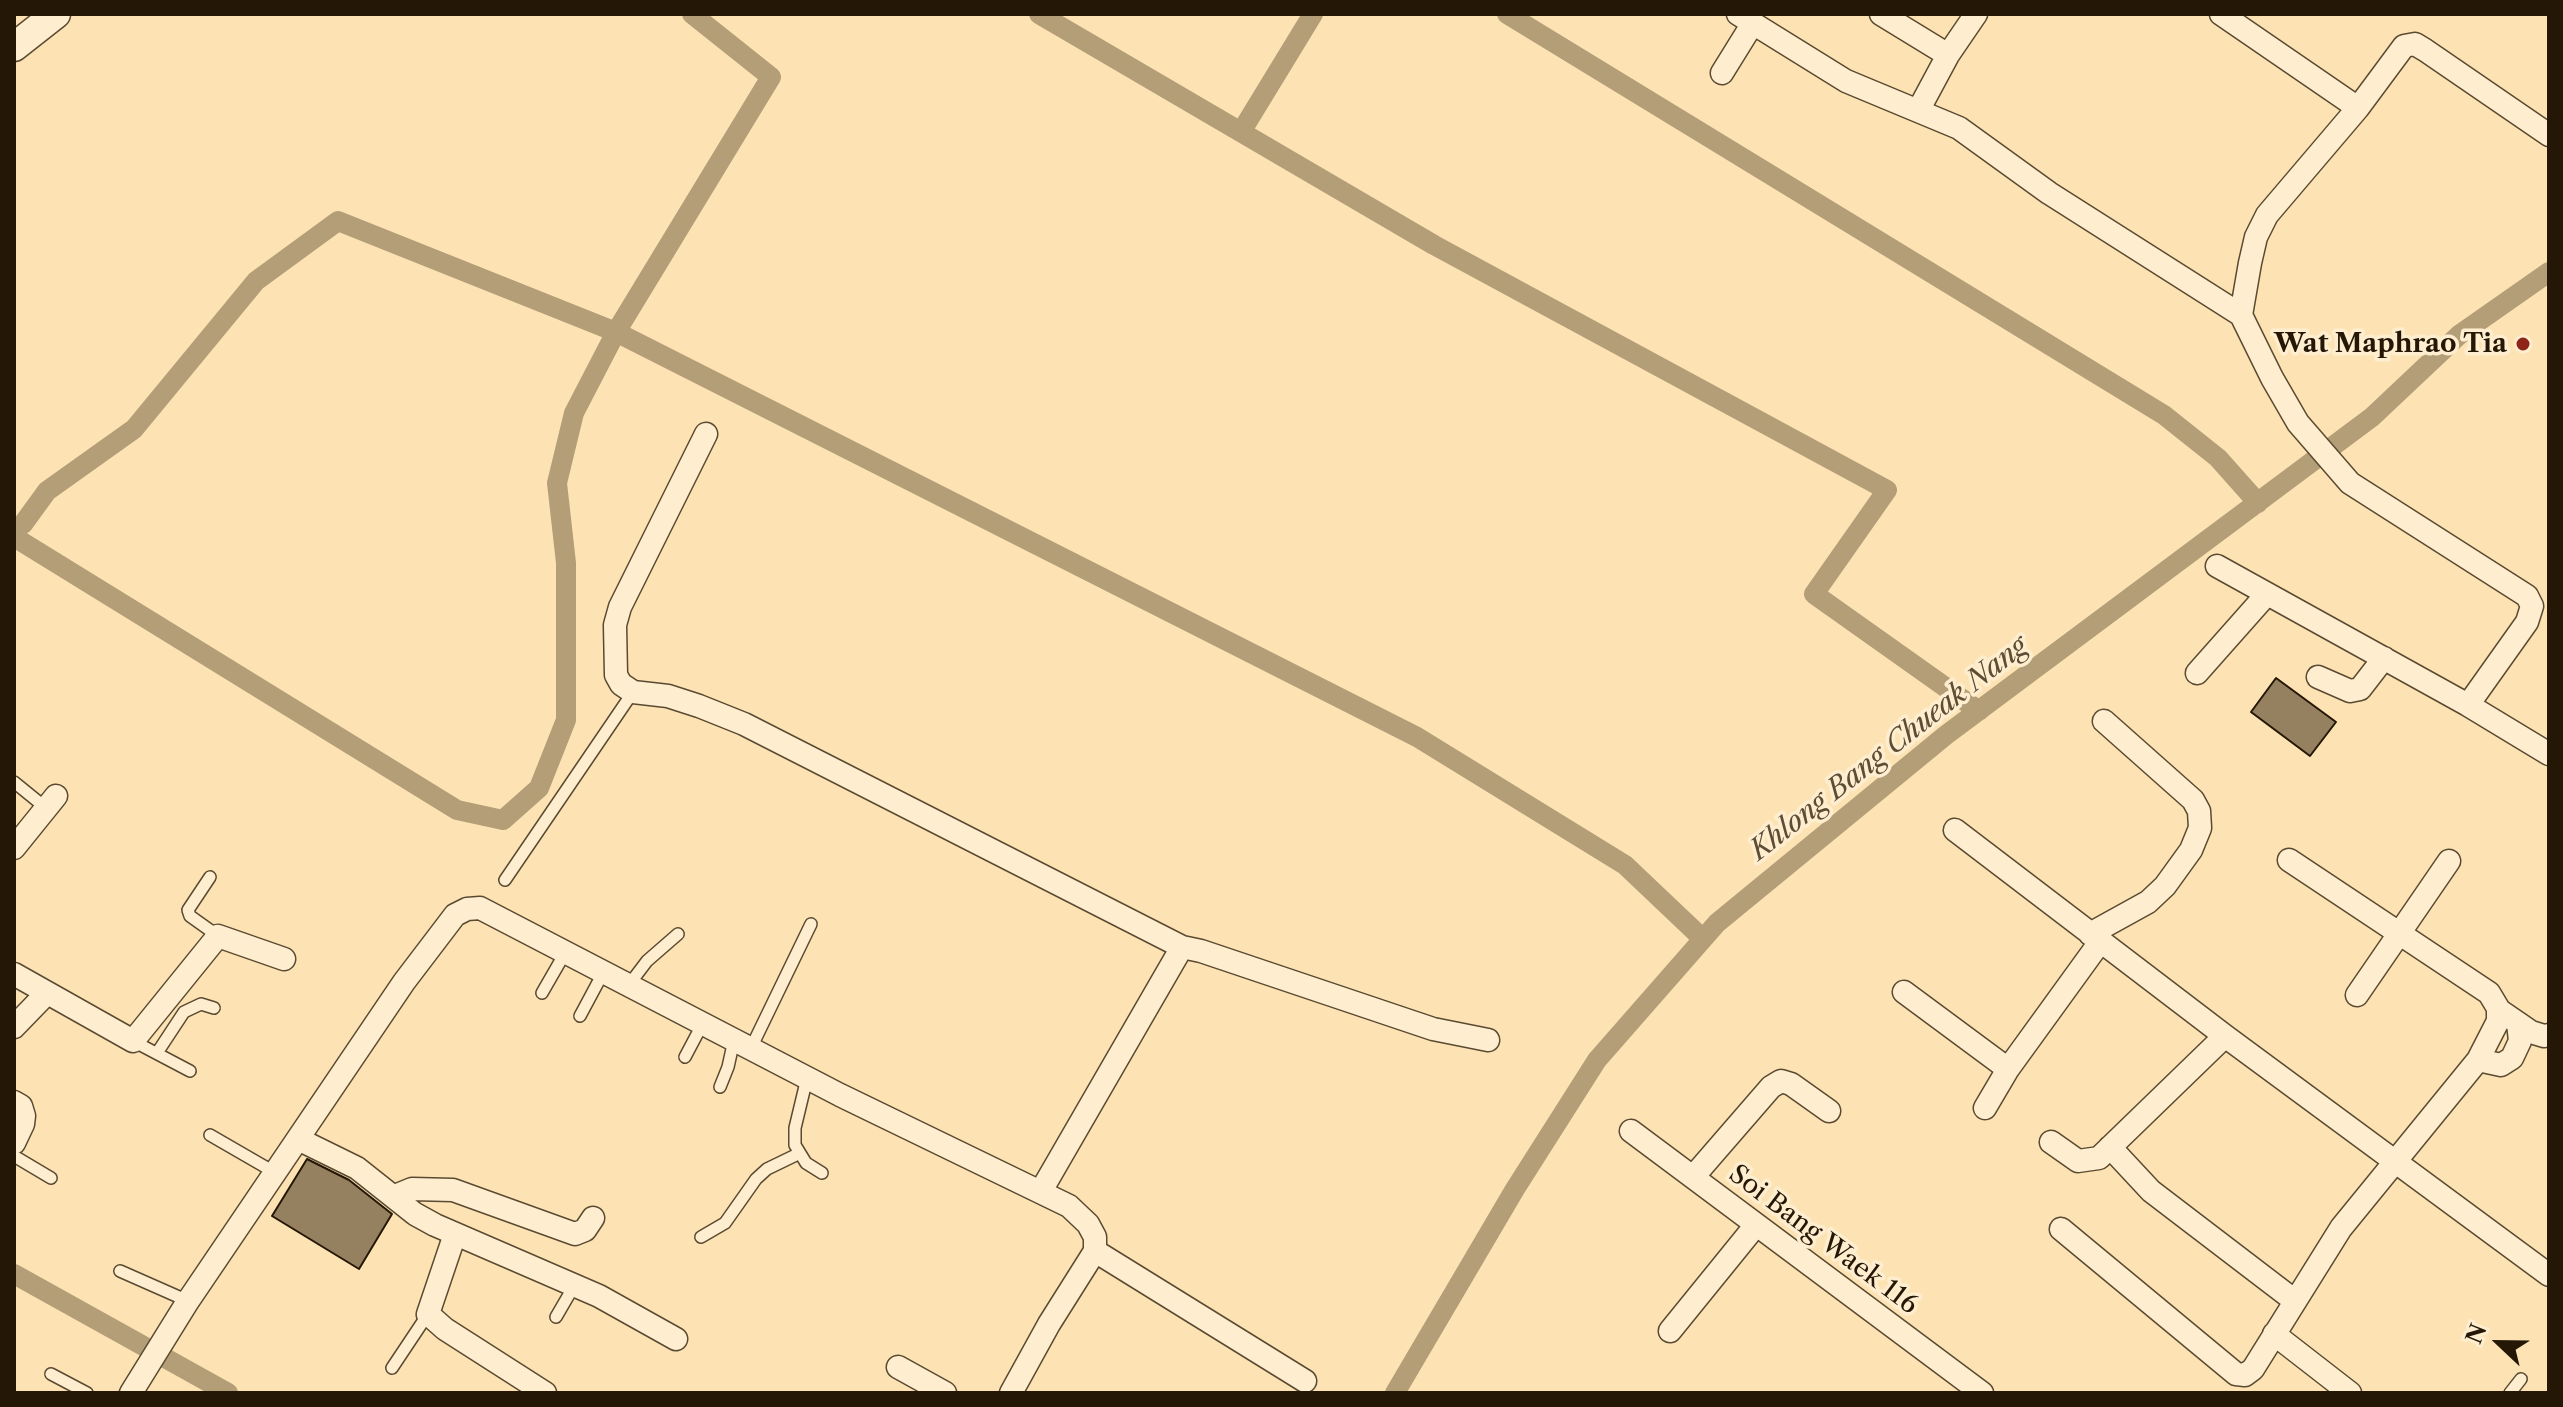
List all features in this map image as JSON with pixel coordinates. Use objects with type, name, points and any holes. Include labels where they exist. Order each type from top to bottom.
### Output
[{"type":"street","points":[[14,47],[56,14]]},
{"type":"street","points":[[1881,14],[1948,55]]},
{"type":"street","points":[[1919,109],[1948,55],[1976,14]]},
{"type":"street","points":[[2221,14],[2358,108]]},
{"type":"street","points":[[1722,73],[1745,19],[1846,81],[1959,128],[2049,193],[2241,315],[2298,423],[2350,483],[2527,596],[2532,606],[2527,622],[2468,705]]},
{"type":"street","points":[[2241,315],[2256,237],[2267,215],[2358,108],[2404,46],[2415,44],[2549,135]]},
{"type":"street","points":[[706,434],[620,607],[615,625],[616,675],[621,684],[633,692],[688,702],[744,724],[1182,947],[1433,1029],[1488,1040]]},
{"type":"street","points":[[2217,566],[2468,705],[2549,754]]},
{"type":"street","points":[[2197,673],[2267,594]]},
{"type":"street","points":[[2318,677],[2350,691],[2360,689],[2384,658]]},
{"type":"street","points":[[1985,1108],[2095,938],[2148,902],[2165,886],[2191,850],[2200,828],[2199,811],[2193,800],[2104,721]]},
{"type":"street","points":[[14,848],[51,802]]},
{"type":"street","points":[[1955,830],[2225,1036],[2549,1275]]},
{"type":"street","points":[[2289,860],[2489,993],[2499,1010],[2531,1032],[2549,1035]]},
{"type":"street","points":[[2357,995],[2449,861]]},
{"type":"street","points":[[131,1393],[188,1301],[362,1041],[455,915],[467,909],[480,908],[807,1078],[1069,1206],[1088,1224],[1095,1237],[1095,1251],[1049,1324],[1011,1393]]},
{"type":"street","points":[[14,974],[133,1041],[218,936],[284,959]]},
{"type":"street","points":[[1041,1191],[1182,947]]},
{"type":"street","points":[[1904,992],[2008,1069]]},
{"type":"street","points":[[14,1027],[47,993]]},
{"type":"street","points":[[2061,1229],[2236,1374],[2245,1375],[2253,1369],[2341,1228],[2478,1060],[2498,1021],[2499,1010]]},
{"type":"street","points":[[2478,1060],[2501,1065],[2512,1058],[2520,1041],[2518,1023]]},
{"type":"street","points":[[2051,1142],[2078,1161],[2099,1158],[2225,1036]]},
{"type":"street","points":[[1693,1177],[1771,1087],[1781,1081],[1791,1084],[1829,1111]]},
{"type":"street","points":[[14,1102],[21,1106],[24,1116],[14,1143]]},
{"type":"street","name":"Soi Bang Waek 116","points":[[1631,1131],[1982,1393]]},
{"type":"street","points":[[298,1139],[357,1168],[415,1214],[622,1307],[676,1339]]},
{"type":"street","points":[[2110,1147],[2151,1191],[2295,1301]]},
{"type":"street","points":[[395,1196],[412,1189],[453,1190],[575,1234],[585,1230],[593,1218]]},
{"type":"street","points":[[1670,1331],[1756,1225]]},
{"type":"street","points":[[455,1234],[428,1314],[445,1329],[545,1393]]},
{"type":"street","points":[[1095,1251],[1305,1381]]},
{"type":"street","points":[[2274,1334],[2350,1393]]},
{"type":"street","points":[[898,1367],[945,1393]]},
{"type":"lane","points":[[505,880],[633,692]]},
{"type":"lane","points":[[14,782],[51,802]]},
{"type":"lane","points":[[210,877],[188,910],[190,916],[218,936]]},
{"type":"lane","points":[[720,1087],[728,1067],[811,924]]},
{"type":"lane","points":[[628,986],[647,961],[678,934]]},
{"type":"lane","points":[[542,993],[565,953]]},
{"type":"lane","points":[[580,1016],[603,973]]},
{"type":"lane","points":[[157,1053],[184,1012],[201,1004],[214,1008]]},
{"type":"lane","points":[[685,1057],[703,1023]]},
{"type":"lane","points":[[133,1041],[190,1071]]},
{"type":"lane","points":[[807,1078],[795,1128],[795,1145],[798,1154],[822,1173]]},
{"type":"lane","points":[[210,1135],[274,1172]]},
{"type":"lane","points":[[701,1237],[725,1223],[756,1179],[767,1169],[798,1154]]},
{"type":"lane","points":[[14,1156],[51,1178]]},
{"type":"lane","points":[[120,1271],[188,1301]]},
{"type":"lane","points":[[556,1317],[574,1286]]},
{"type":"lane","points":[[392,1368],[428,1314]]},
{"type":"lane","points":[[51,1374],[87,1393]]},
{"type":"lane","points":[[2510,1393],[2521,1379]]},
{"type":"building","points":[[2276,678],[2336,722],[2310,756],[2251,712]]},
{"type":"building","points":[[307,1159],[349,1180],[392,1214],[359,1269],[272,1216]]},
{"type":"waterway","points":[[14,537],[457,810],[503,820],[539,788],[566,720],[566,563],[557,483],[574,413],[616,332],[771,77],[692,14]]},
{"type":"waterway","points":[[1039,14],[1434,245],[1887,490],[1814,594],[1979,711]]},
{"type":"waterway","points":[[1241,132],[1313,14]]},
{"type":"waterway","points":[[1507,14],[2164,415],[2218,458],[2258,503]]},
{"type":"waterway","points":[[14,529],[23,524],[47,491],[134,429],[256,281],[338,221],[616,332],[1417,737],[1625,865],[1703,939]]},
{"type":"waterway","name":"Khlong Bang Chueak Nang","points":[[1395,1393],[1515,1189],[1597,1060],[1717,923],[1946,735],[2372,417],[2459,335],[2549,272]]},
{"type":"waterway","points":[[14,1274],[228,1393]]},
{"type":"place","name":"Wat Maphrao Tia","points":[[2523,344]]}]
